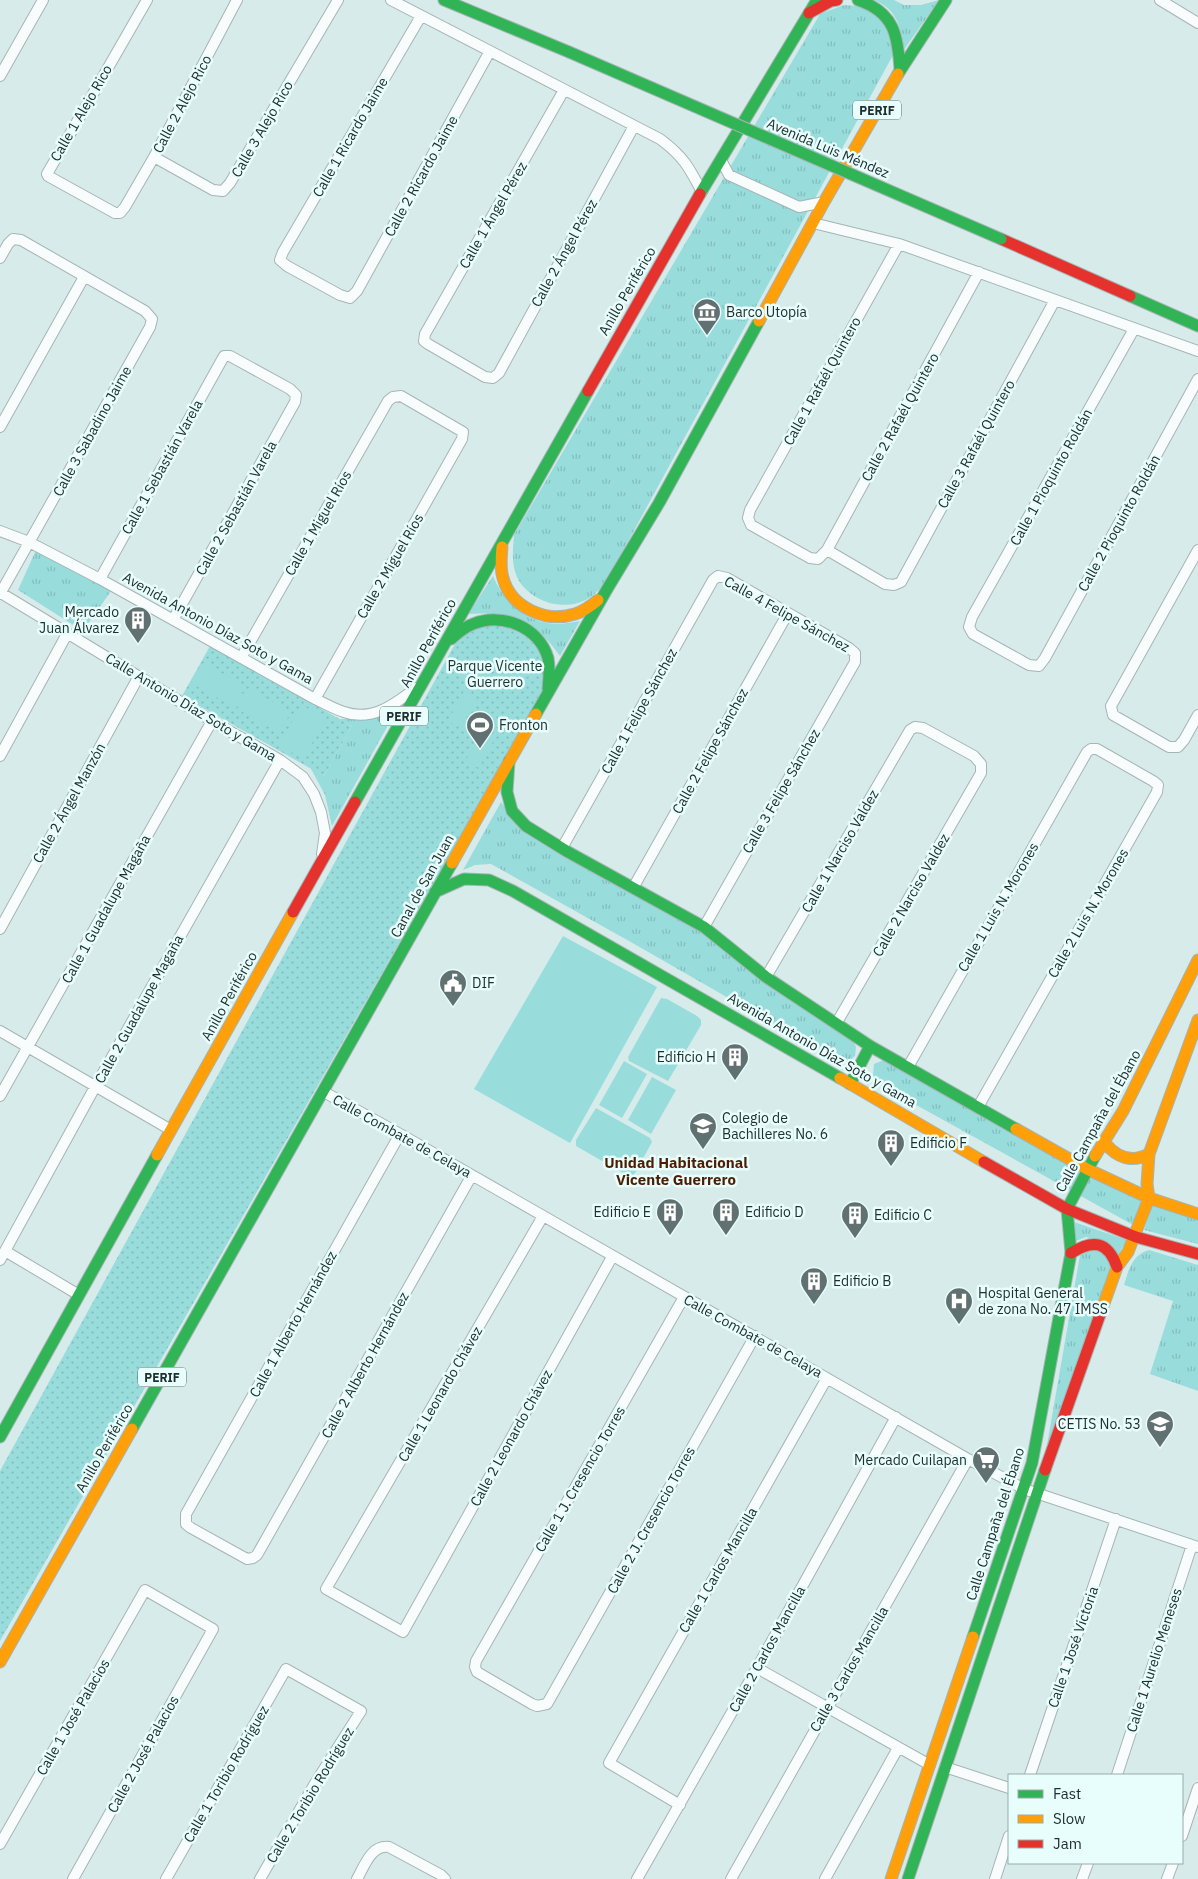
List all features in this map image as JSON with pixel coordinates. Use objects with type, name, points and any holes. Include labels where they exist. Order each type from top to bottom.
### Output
[{"type":"main road","name":"Avenida Luis Méndez","points":[[444,0],[569,52],[1198,326]]},
{"type":"main road","name":"Anillo Periférico","points":[[0,1437],[503,540],[702,192],[817,0]]},
{"type":"main road","points":[[807,14],[837,0]]},
{"type":"main road","points":[[858,0],[878,8],[888,18],[898,40],[900,70]]},
{"type":"main road","name":"PERIF","points":[[547,695],[658,503],[824,202],[900,70],[946,0]]},
{"type":"main road","points":[[503,540],[499,564],[506,587],[514,598],[527,609],[543,616],[567,617],[589,608],[606,591]]},
{"type":"main road","points":[[442,650],[459,630],[481,620],[506,620],[519,625],[532,634],[544,648],[551,671],[547,695]]},
{"type":"main road","name":"Canal de San Juan","points":[[324,1092],[547,695]]},
{"type":"main road","name":"Avenida Antonio Díaz Soto y Gama","points":[[509,761],[507,792],[512,811],[526,826],[704,927],[766,976],[870,1046],[1087,1169],[1149,1198],[1198,1214]]},
{"type":"main road","name":"Avenida Antonio Díaz Soto y Gama","points":[[435,892],[464,879],[489,880],[513,890],[1067,1209],[1136,1237],[1198,1254]]},
{"type":"main road","name":"Calle Campaña del Ébano","points":[[892,1879],[1032,1463],[1070,1253],[1067,1209],[1087,1169],[1105,1143],[1123,1111],[1198,960]]},
{"type":"main road","points":[[908,1879],[1037,1493],[1117,1267],[1136,1237],[1149,1198],[1147,1184],[1149,1154],[1198,1020]]},
{"type":"main road","points":[[850,1084],[870,1046]]},
{"type":"main road","name":"Anillo Periférico","points":[[0,1662],[324,1092]]},
{"type":"main road","points":[[1105,1143],[1112,1152],[1130,1160],[1140,1160],[1149,1154]]},
{"type":"main road","points":[[1070,1253],[1081,1245],[1091,1243],[1108,1250],[1114,1257],[1117,1267]]},
{"type":"street","points":[[0,76],[43,0]]},
{"type":"street","name":"Calle 1 Alejo Rico","points":[[125,207],[120,213],[115,213],[47,174],[147,0]]},
{"type":"street","name":"Calle 2 Alejo Rico","points":[[125,207],[154,157],[237,0]]},
{"type":"street","name":"Calle 3 Alejo Rico","points":[[154,157],[213,190],[223,190],[230,183],[338,0]]},
{"type":"street","points":[[391,0],[660,139],[677,151],[702,192]]},
{"type":"street","points":[[1160,0],[1173,3],[1198,23]]},
{"type":"street","name":"Calle 1 Ricardo Jaime","points":[[350,298],[340,295],[286,266],[280,260],[421,16]]},
{"type":"street","name":"Calle 2 Ricardo Jaime","points":[[350,298],[356,291],[490,51]]},
{"type":"street","name":"Calle 1 Ángel Pérez","points":[[493,378],[485,377],[424,340],[430,325],[564,90]]},
{"type":"street","name":"Calle 2 Ángel Pérez","points":[[493,378],[499,373],[634,126]]},
{"type":"street","points":[[721,160],[730,175],[799,207],[824,202]]},
{"type":"street","points":[[813,223],[899,244],[1198,351]]},
{"type":"street","points":[[0,258],[13,239],[21,240],[84,277],[0,427]]},
{"type":"street","name":"Calle 1 Rafaél Quintero","points":[[818,559],[810,558],[751,525],[748,518],[750,510],[899,244]]},
{"type":"street","name":"Calle 2 Rafaél Quintero","points":[[818,559],[827,550],[979,272]]},
{"type":"street","name":"Calle 3 Sabadino Jaime","points":[[0,594],[150,327],[152,319],[144,311],[84,277]]},
{"type":"street","name":"Calle 3 Rafaél Quintero","points":[[827,550],[885,584],[894,586],[901,582],[1054,300]]},
{"type":"street","name":"Calle 1 Pioquinto Roldán","points":[[1038,666],[1029,665],[974,634],[969,627],[972,617],[1134,329]]},
{"type":"street","name":"Calle 1 Sebastián Varela","points":[[100,579],[224,356],[238,361],[290,389],[296,395]]},
{"type":"street","name":"Calle 2 Pioquinto Roldán","points":[[1038,666],[1045,658],[1198,379]]},
{"type":"street","name":"Calle 2 Sebastián Varela","points":[[173,620],[295,402],[296,395]]},
{"type":"street","name":"Calle 1 Miguel Ríos","points":[[241,658],[388,402],[393,397],[401,396],[463,432]]},
{"type":"street","name":"Calle 2 Miguel Ríos","points":[[315,699],[462,439],[463,432]]},
{"type":"street","name":"Avenida Antonio Díaz Soto y Gama","points":[[0,531],[29,542],[100,579],[315,699],[345,713],[364,715],[380,712],[396,704],[422,684]]},
{"type":"street","points":[[1198,550],[1111,706],[1113,715],[1170,747],[1178,746],[1184,740],[1198,715]]},
{"type":"street","name":"Calle 4 Felipe Sánchez","points":[[718,576],[727,578],[849,648],[855,654]]},
{"type":"street","name":"Calle 1 Felipe Sánchez","points":[[562,848],[713,580],[718,576]]},
{"type":"street","name":"Calle Antonio Díaz Soto y Gama","points":[[0,594],[280,760],[303,777],[314,794],[321,812],[325,833],[322,860]]},
{"type":"street","name":"Calle 2 Felipe Sánchez","points":[[633,888],[788,613]]},
{"type":"street","points":[[0,756],[67,634]]},
{"type":"street","name":"Calle 3 Felipe Sánchez","points":[[704,927],[855,662],[855,654]]},
{"type":"street","name":"Calle 2 Ángel Manzón","points":[[0,930],[139,676]]},
{"type":"street","name":"Calle 1 Guadalupe Magaña","points":[[0,1096],[212,721]]},
{"type":"street","name":"Calle 2 Narciso Valdez","points":[[836,1024],[981,773],[982,764],[974,756],[924,728],[915,727]]},
{"type":"street","name":"Calle 1 Narciso Valdez","points":[[766,976],[910,730],[915,727]]},
{"type":"street","name":"Calle 1 Luis N. Morones","points":[[908,1067],[1087,752],[1091,749]]},
{"type":"street","name":"Calle 2 Luis N. Morones","points":[[978,1107],[1157,792],[1158,785],[1153,781],[1097,749],[1091,749]]},
{"type":"street","name":"Calle 2 Guadalupe Magaña","points":[[0,1260],[95,1087],[280,760]]},
{"type":"street","points":[[0,1031],[171,1130]]},
{"type":"street","name":"Calle Combate de Celaya","points":[[324,1092],[968,1459],[1024,1489],[1195,1546]]},
{"type":"street","name":"Calle 1 Alberto Hernández","points":[[258,1555],[248,1559],[191,1528],[186,1524],[186,1514],[400,1134]]},
{"type":"street","name":"Calle 2 Alberto Hernández","points":[[258,1555],[472,1175]]},
{"type":"street","name":"Calle 1 Leonardo Chávez","points":[[410,1620],[403,1632],[326,1589],[543,1216]]},
{"type":"street","points":[[5,1251],[79,1295]]},
{"type":"street","name":"Calle 2 Leonardo Chávez","points":[[410,1620],[612,1257]]},
{"type":"street","name":"Calle 1 J. Cresencio Torres","points":[[547,1704],[537,1706],[532,1704],[477,1672],[475,1667],[476,1661],[684,1297]]},
{"type":"street","name":"Calle 2 J. Cresencio Torres","points":[[547,1704],[755,1336]]},
{"type":"street","name":"Calle 1 Carlos Mancilla","points":[[680,1805],[609,1763],[827,1378]]},
{"type":"street","name":"Calle 2 Carlos Mancilla","points":[[637,1879],[896,1417]]},
{"type":"street","name":"Calle 3 Carlos Mancilla","points":[[731,1879],[968,1459]]},
{"type":"street","name":"Calle 1 José Victoria","points":[[1030,1774],[1116,1520]]},
{"type":"street","name":"Calle 1 Aurelio Meneses","points":[[1117,1774],[1195,1546]]},
{"type":"street","name":"Calle 1 José Palacios","points":[[0,1844],[145,1590],[213,1629]]},
{"type":"street","name":"Calle 2 José Palacios","points":[[73,1879],[213,1629]]},
{"type":"street","points":[[757,1668],[930,1765]]},
{"type":"street","name":"Calle 1 Toribio Rodríguez","points":[[166,1879],[286,1669],[361,1711]]},
{"type":"street","name":"Calle 2 Toribio Rodríguez","points":[[260,1879],[314,1785],[361,1711]]},
{"type":"street","points":[[825,1879],[898,1748]]},
{"type":"street","points":[[945,1767],[1008,1788]]},
{"type":"street","points":[[1183,1833],[1198,1788]]},
{"type":"street","points":[[995,1879],[1008,1839]]},
{"type":"street","points":[[357,1879],[374,1849],[381,1846],[389,1847],[445,1879]]},
{"type":"street","points":[[1082,1879],[1088,1864]]},
{"type":"street","points":[[1167,1879],[1173,1864]]},
{"type":"green space","points":[[874,0],[894,0],[904,5],[921,5],[939,0],[903,51],[897,20],[888,9]]},
{"type":"green space","points":[[844,5],[858,6],[872,11],[889,29],[893,55],[606,582],[592,596],[569,605],[559,605],[539,599],[523,586],[515,572],[513,561],[514,535],[820,14]]},
{"type":"green space","points":[[36,550],[111,591],[83,631],[18,590]]},
{"type":"green space","points":[[493,576],[503,595],[525,615],[556,624],[580,621],[560,656],[541,634],[521,621],[497,614],[468,614]]},
{"type":"green space","name":"Parque Vicente Guerrero","points":[[476,625],[518,627],[544,655],[544,690],[0,1641],[0,1471],[455,644]]},
{"type":"green space","points":[[210,646],[352,726],[324,776],[182,696]]},
{"type":"green space","points":[[203,663],[246,686],[234,707],[191,683]]},
{"type":"green space","points":[[248,688],[291,712],[279,733],[237,709]]},
{"type":"green space","name":"Fronton","points":[[464,691],[477,698],[461,728],[448,721]]},
{"type":"green space","points":[[302,705],[326,719],[303,759],[279,745]]},
{"type":"green space","points":[[396,711],[332,826],[325,795],[310,767],[324,776],[352,726],[339,719],[367,719]]},
{"type":"green space","name":"Fronton","points":[[482,731],[495,738],[479,768],[466,760]]},
{"type":"green space","points":[[501,802],[515,822],[699,926],[852,1038],[856,1047],[855,1056],[849,1061],[840,1062],[491,864],[475,865],[463,870]]},
{"type":"green space","points":[[563,936],[657,987],[570,1143],[474,1089]]},
{"type":"green space","points":[[661,998],[667,999],[701,1020],[701,1025],[668,1081],[629,1061],[628,1057]]},
{"type":"green space","points":[[884,1060],[1143,1202],[1135,1226],[880,1085],[873,1077],[874,1064]]},
{"type":"green space","points":[[624,1061],[647,1074],[622,1118],[599,1105]]},
{"type":"green space","points":[[652,1077],[676,1090],[651,1134],[628,1120]]},
{"type":"green space","points":[[596,1108],[650,1138],[652,1142],[634,1175],[630,1177],[576,1146],[576,1140]]},
{"type":"green space","points":[[1154,1200],[1198,1215],[1198,1244],[1144,1230]]},
{"type":"green space","points":[[1071,1221],[1127,1240],[1118,1255],[1110,1245],[1086,1237],[1073,1242]]},
{"type":"green space","points":[[1099,1247],[1112,1264],[1043,1468],[1080,1255]]},
{"type":"green space","points":[[1149,1250],[1198,1265],[1198,1391],[1150,1374],[1173,1301],[1124,1285],[1135,1259],[1143,1252]]},
{"type":"traffic: fast","points":[[444,0],[569,52]]},
{"type":"traffic: fast","points":[[700,194],[817,0]]},
{"type":"traffic: fast","points":[[858,0],[879,11],[892,26],[898,46],[900,70]]},
{"type":"traffic: fast","points":[[898,74],[946,0]]},
{"type":"traffic: fast","points":[[569,52],[1001,239]]},
{"type":"traffic: fast","points":[[1130,296],[1198,326]]},
{"type":"traffic: fast","points":[[536,714],[659,503],[759,321]]},
{"type":"traffic: fast","points":[[355,802],[588,391]]},
{"type":"traffic: fast","points":[[451,639],[461,630],[484,621],[507,621],[528,630],[537,638],[548,658],[548,689]]},
{"type":"traffic: fast","points":[[509,761],[507,792],[512,811],[526,826],[568,852],[704,927],[766,977],[870,1046],[1016,1129]]},
{"type":"traffic: fast","points":[[132,1429],[452,863]]},
{"type":"traffic: fast","points":[[435,892],[464,879],[489,880],[513,891],[840,1078]]},
{"type":"traffic: fast","points":[[850,1084],[870,1046]]},
{"type":"traffic: fast","points":[[0,1437],[157,1155]]},
{"type":"traffic: fast","points":[[973,1637],[1032,1463],[1071,1253],[1067,1209],[1095,1156]]},
{"type":"traffic: fast","points":[[908,1879],[1045,1470]]},
{"type":"traffic: slow","points":[[759,321],[824,202],[898,74]]},
{"type":"traffic: slow","points":[[502,547],[501,570],[507,589],[514,598],[531,611],[553,616],[564,616],[575,614],[598,600]]},
{"type":"traffic: slow","points":[[452,863],[536,714]]},
{"type":"traffic: slow","points":[[157,1155],[293,912]]},
{"type":"traffic: slow","points":[[1095,1156],[1123,1111],[1198,960]]},
{"type":"traffic: slow","points":[[1102,1309],[1117,1267],[1128,1252],[1149,1198],[1147,1184],[1149,1154],[1198,1020]]},
{"type":"traffic: slow","points":[[840,1078],[984,1162]]},
{"type":"traffic: slow","points":[[1016,1129],[1087,1169],[1149,1198],[1198,1214]]},
{"type":"traffic: slow","points":[[1105,1143],[1115,1152],[1125,1157],[1137,1158],[1149,1154]]},
{"type":"traffic: slow","points":[[0,1662],[132,1429]]},
{"type":"traffic: slow","points":[[891,1879],[973,1637]]},
{"type":"traffic: jam","points":[[809,13],[831,1],[837,0]]},
{"type":"traffic: jam","points":[[588,391],[700,194]]},
{"type":"traffic: jam","points":[[1001,239],[1130,296]]},
{"type":"traffic: jam","points":[[293,912],[355,802]]},
{"type":"traffic: jam","points":[[984,1162],[1067,1209],[1136,1237],[1198,1254]]},
{"type":"traffic: jam","points":[[1071,1253],[1086,1246],[1099,1245],[1109,1252],[1117,1267]]},
{"type":"traffic: jam","points":[[1045,1470],[1102,1309]]},
{"type":"place","name":"Barco Utopía","points":[[707,336]]},
{"type":"place","name":"Mercado Juan Álvarez","points":[[138,644]]},
{"type":"place","name":"Fronton","points":[[480,749]]},
{"type":"place","name":"DIF","points":[[453,1007]]},
{"type":"place","name":"Edificio H","points":[[735,1081]]},
{"type":"place","name":"Colegio de Bachilleres No. 6","points":[[703,1150]]},
{"type":"place","name":"Edificio F","points":[[891,1167]]},
{"type":"place","name":"Edificio E","points":[[670,1236]]},
{"type":"place","name":"Edificio D","points":[[726,1236]]},
{"type":"place","name":"Edificio C","points":[[855,1239]]},
{"type":"place","name":"Edificio B","points":[[814,1305]]},
{"type":"place","name":"Hospital General de zona No. 47 IMSS","points":[[959,1325]]},
{"type":"place","name":"CETIS No. 53","points":[[1160,1448]]},
{"type":"place","name":"Mercado Cuilapan","points":[[986,1484]]},
{"type":"district","name":"Unidad Habitacional Vicente Guerrero","points":[[676,1170]]}]
